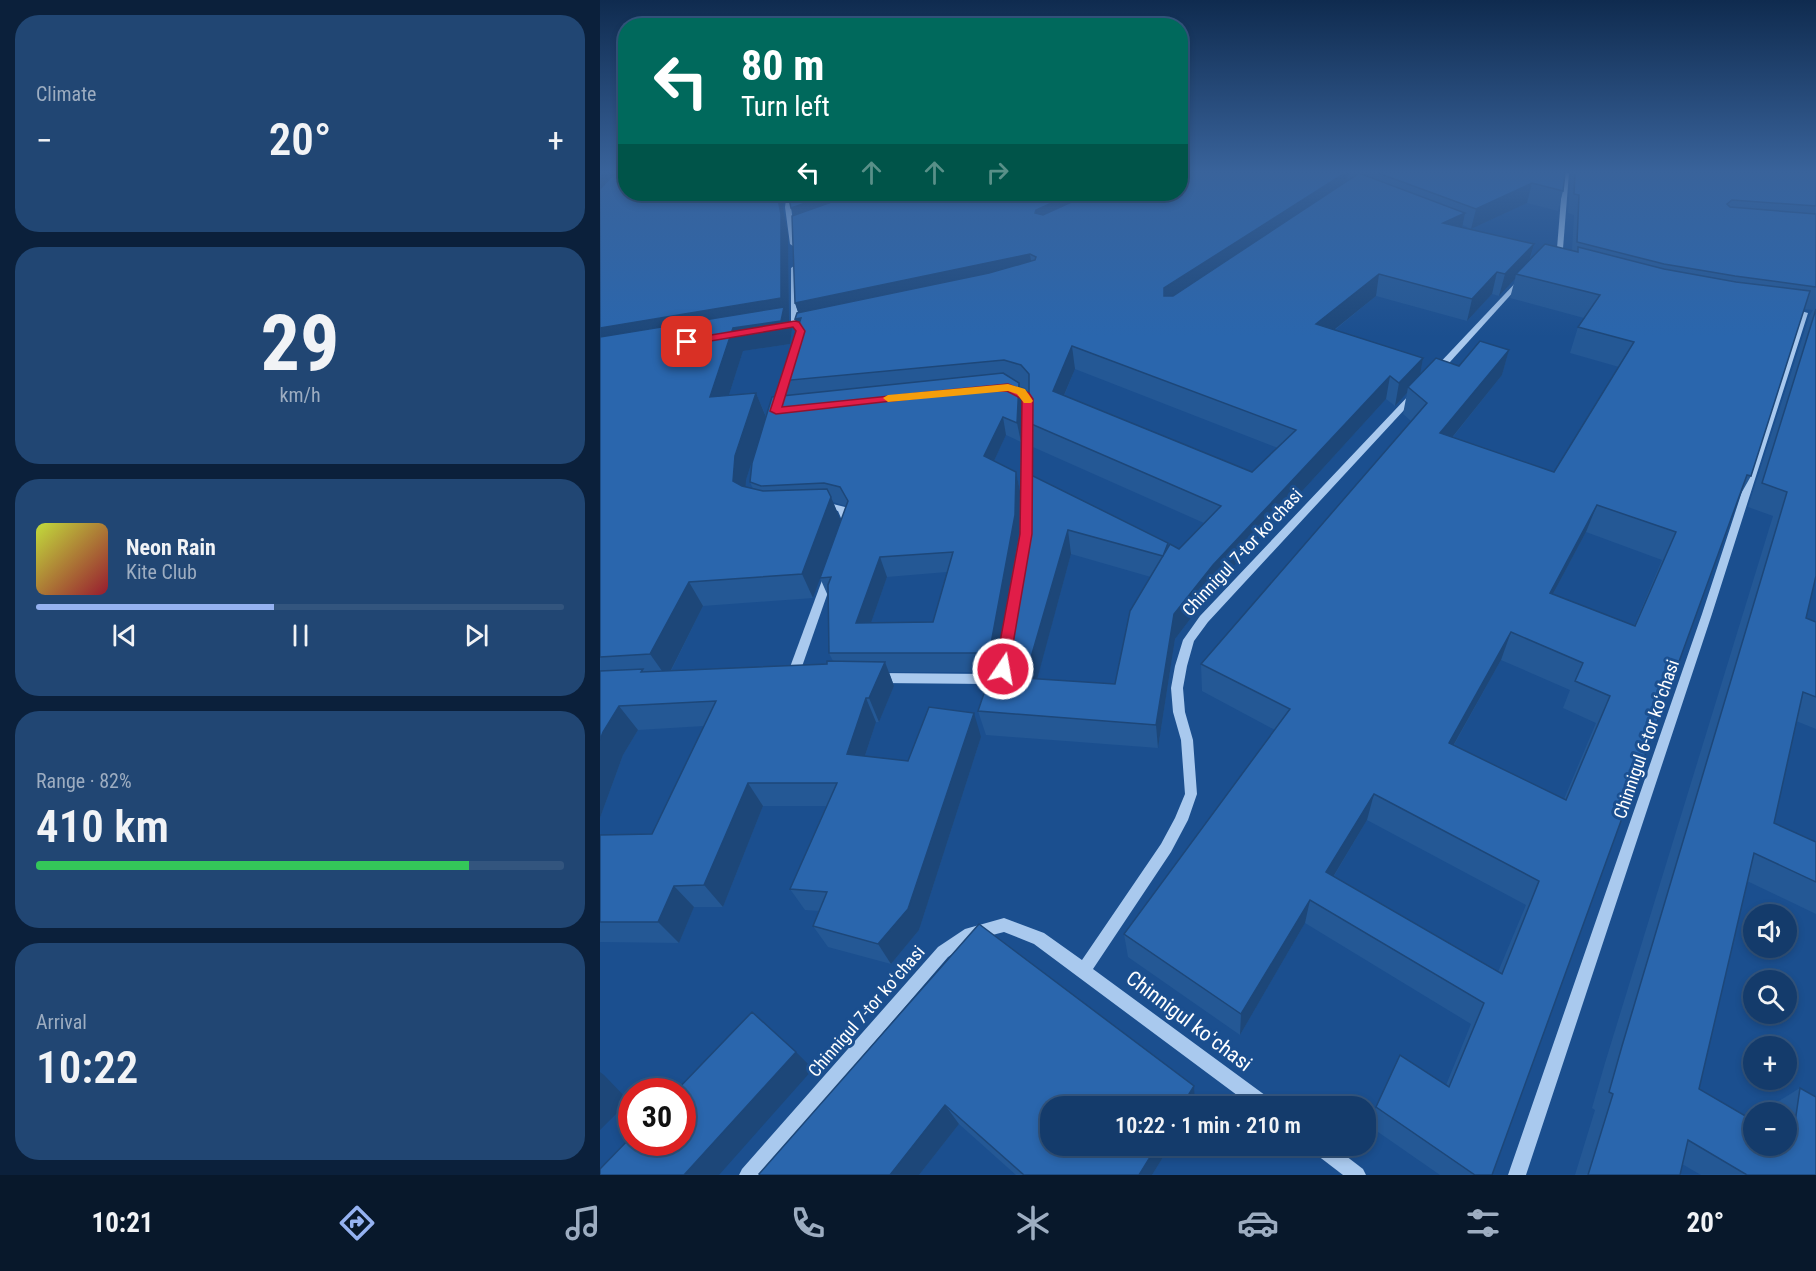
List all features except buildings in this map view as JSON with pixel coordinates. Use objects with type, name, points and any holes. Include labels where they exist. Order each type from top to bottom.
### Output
[{"type":"street","points":[[792,228],[797,343]]},
{"type":"street","points":[[1559,264],[1562,228]]},
{"type":"street","points":[[793,234],[804,230]]},
{"type":"street","points":[[1550,261],[1569,267]]},
{"type":"street","name":"Chinnigul 7-tor koʻchasi","points":[[748,1175],[922,974],[943,952],[970,934],[1004,925],[1039,938],[1084,970],[1166,848],[1181,820],[1191,794],[1187,740],[1179,712],[1177,688],[1190,640],[1204,619],[1532,268]]},
{"type":"street","name":"Chinnigul 6-tor koʻchasi","points":[[1516,1175],[1707,614],[1802,312]]},
{"type":"street","points":[[784,326],[811,329]]},
{"type":"street","points":[[772,421],[790,365]]},
{"type":"street","points":[[997,388],[1017,390],[1028,399],[1024,545]]},
{"type":"street","points":[[776,411],[787,409]]},
{"type":"street","points":[[814,505],[824,504],[842,508],[848,521],[844,532]]},
{"type":"street","points":[[792,678],[832,566]]},
{"type":"street","points":[[861,678],[988,679],[998,675],[1003,669]]},
{"type":"street","name":"Chinnigul koʻchasi","points":[[1084,970],[1252,1096]]},
{"type":"street","points":[[1332,1156],[1357,1175]]},
{"type":"slow traffic","points":[[888,398],[1008,387],[1021,392],[1028,401]]},
{"type":"route","points":[[687,342],[795,324],[800,331],[776,411],[972,389],[1008,387],[1025,395],[1028,399],[1026,534],[1003,669]]}]
